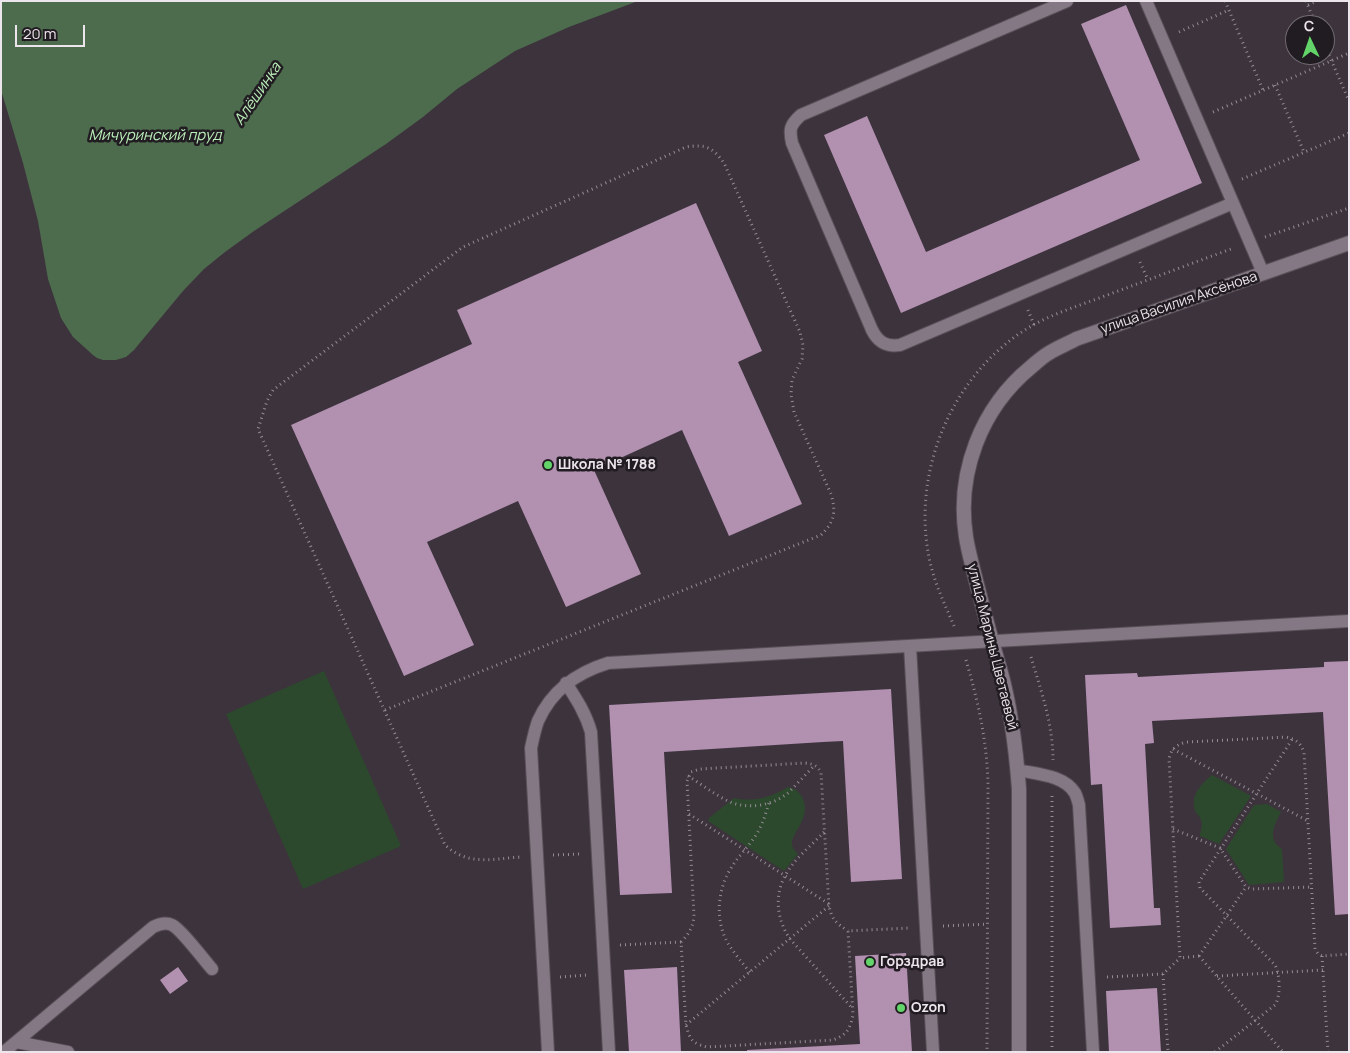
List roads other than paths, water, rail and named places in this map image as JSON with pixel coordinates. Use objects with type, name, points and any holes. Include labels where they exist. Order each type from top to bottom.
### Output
[{"type":"street","name":"улица Василия Аксёнова","points":[[1018,377],[1048,354],[1076,339],[1349,243]]},
{"type":"street","name":"улица Марины Цветаевой","points":[[1018,377],[999,399],[982,428],[969,464],[965,482],[964,504],[966,536],[991,641],[1007,697],[1018,770],[1019,1052]]},
{"type":"lane","points":[[1067,1],[801,115],[794,122],[790,134],[792,144],[876,337],[887,345],[900,345],[1233,202]]},
{"type":"lane","points":[[1146,1],[1263,273]]},
{"type":"lane","points":[[548,1052],[531,748],[538,722],[549,702],[566,684],[590,669],[608,663],[1349,621]]},
{"type":"lane","points":[[910,646],[933,1052]]},
{"type":"lane","points":[[566,684],[583,709],[591,732],[609,1052]]},
{"type":"lane","points":[[1018,770],[1062,781],[1075,794],[1079,805],[1093,1052]]},
{"type":"lane","points":[[4,1052],[158,925],[169,924],[178,929],[212,969]]},
{"type":"lane","points":[[16,1042],[68,1052]]},
{"type":"water","name":"Мичуринский пруд","points":[[1,1],[638,1],[569,27],[515,51],[457,89],[386,144],[254,231],[204,269],[126,357],[116,360],[103,360],[93,355],[73,337],[61,318],[48,279],[38,221],[1,90]]},
{"type":"place","name":"Школа № 1788","points":[[548,465]]},
{"type":"place","name":"Горздрав","points":[[870,962]]},
{"type":"place","name":"Ozon","points":[[901,1008]]},
{"type":"water label","name":"Алёшинка","points":[[258,94]]}]
